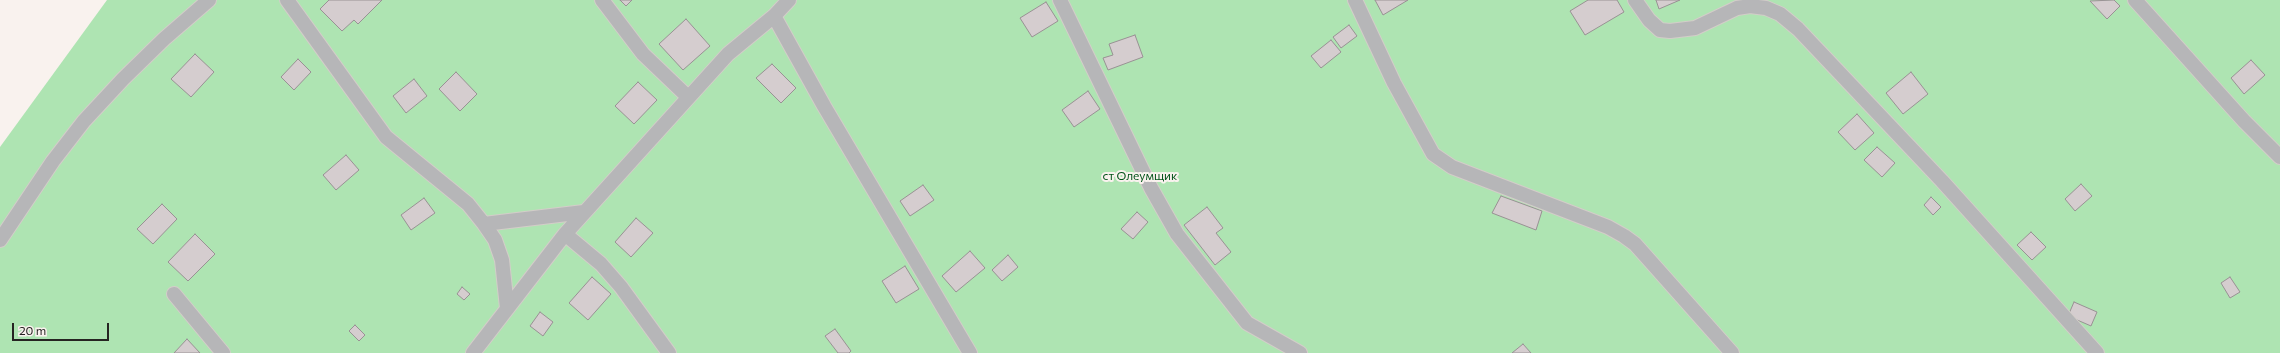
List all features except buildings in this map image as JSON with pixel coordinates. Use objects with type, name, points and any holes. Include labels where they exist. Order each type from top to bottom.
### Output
[{"type":"lane","points":[[0,240],[53,161],[84,121],[138,64],[210,0]]},
{"type":"lane","points":[[287,0],[386,137],[468,204],[484,224],[495,240],[502,260],[507,308]]},
{"type":"lane","points":[[602,0],[643,54],[688,97]]},
{"type":"lane","points":[[473,353],[565,234],[584,212],[728,54],[774,16],[789,0]]},
{"type":"lane","points":[[1060,0],[1151,188],[1177,234],[1247,323],[1300,353]]},
{"type":"lane","points":[[1355,0],[1394,83],[1433,154],[1452,167],[1608,227],[1624,236],[1640,249],[1732,353]]},
{"type":"lane","points":[[1635,0],[1649,20],[1660,30],[1670,31],[1683,31],[1695,28],[1737,8],[1750,6],[1766,8],[1780,14],[1798,29],[1942,181],[2097,353]]},
{"type":"lane","points":[[2135,0],[2244,121],[2280,157]]},
{"type":"lane","points":[[774,16],[824,106],[970,353]]},
{"type":"lane","points":[[484,224],[584,212]]},
{"type":"lane","points":[[565,234],[601,264],[621,287],[669,353]]},
{"type":"lane","points":[[174,294],[223,353]]},
{"type":"green space","name":"ст Олеумщик","points":[[107,0],[2280,0],[2280,353],[0,353],[0,147]]}]
